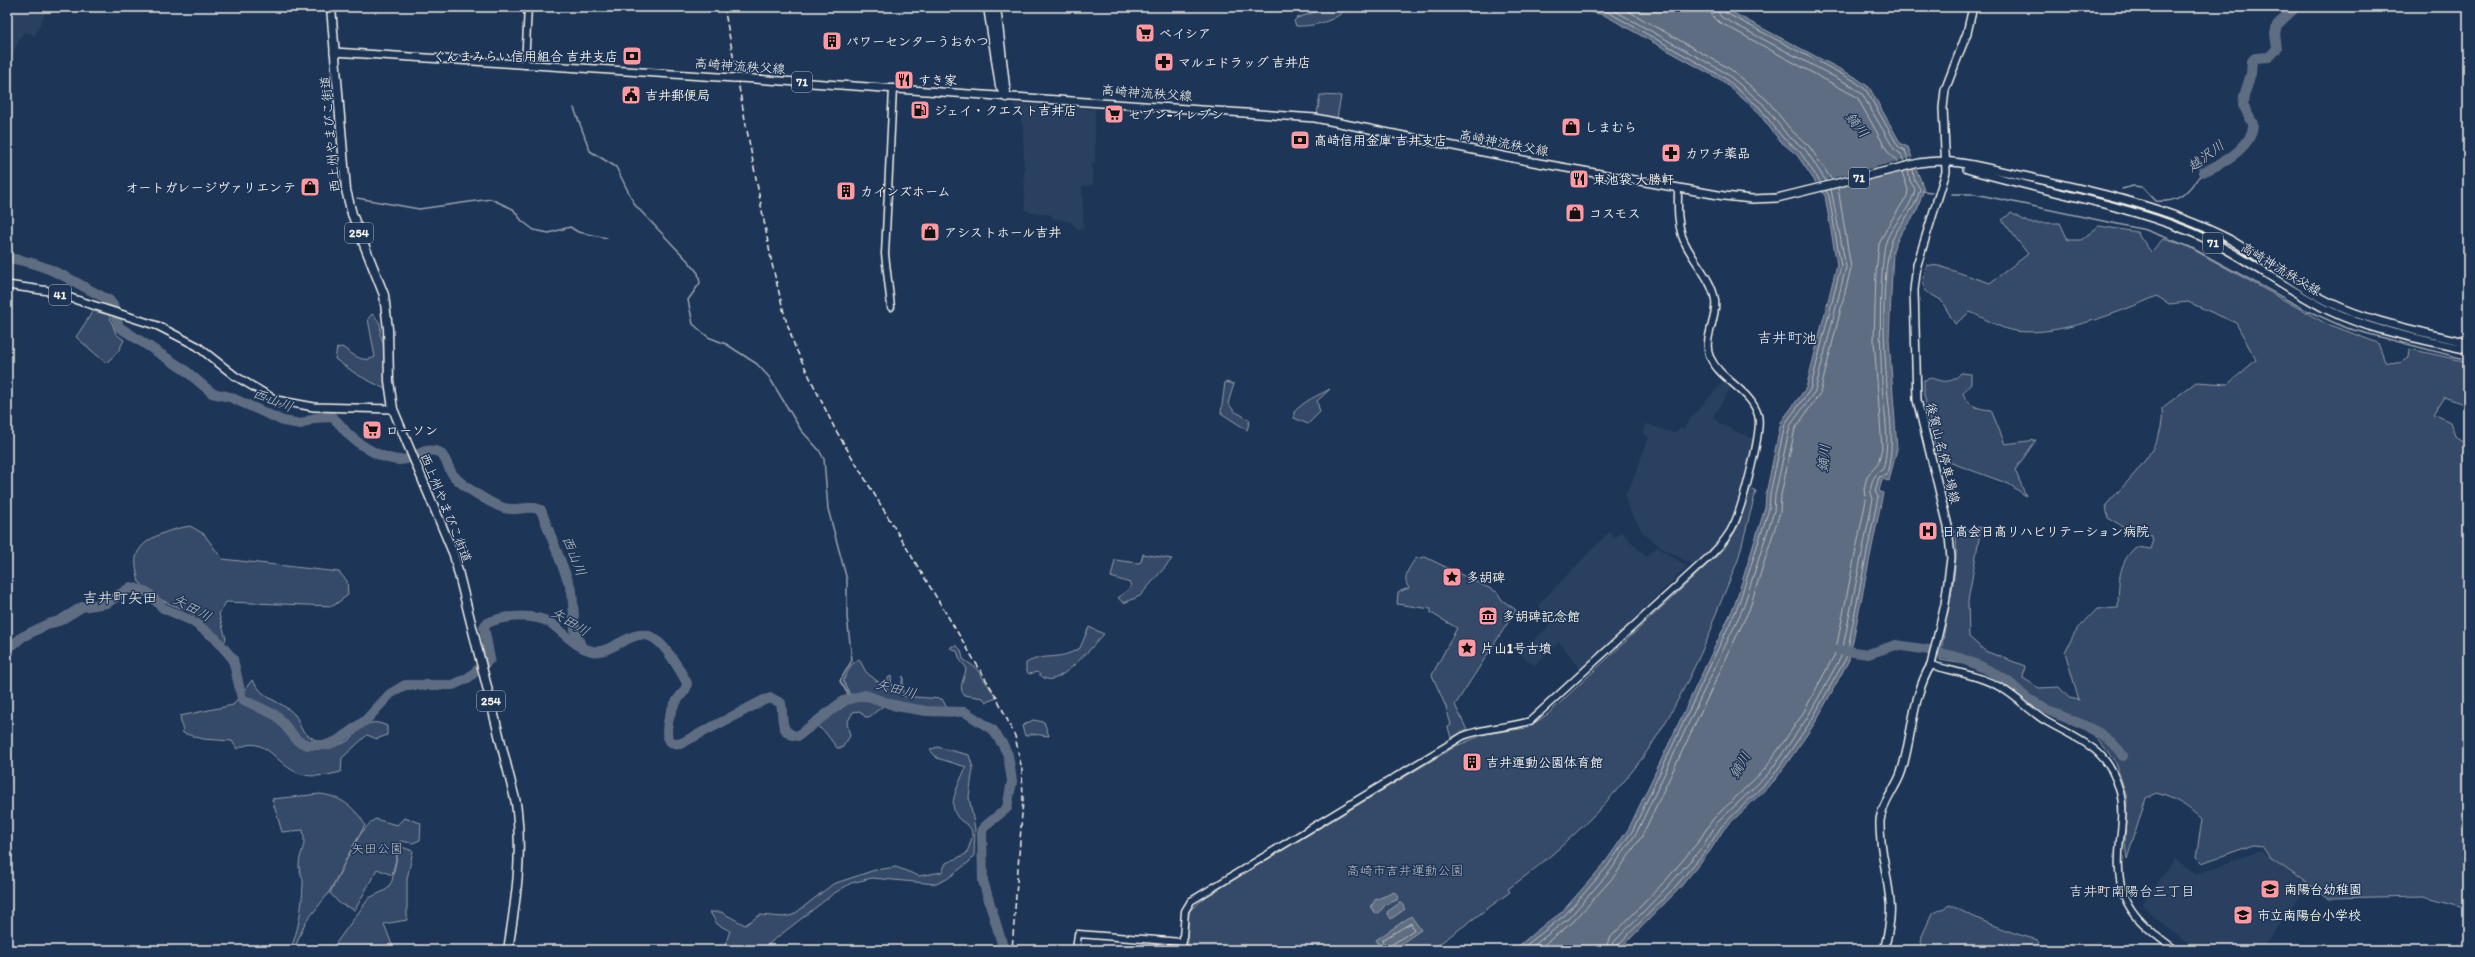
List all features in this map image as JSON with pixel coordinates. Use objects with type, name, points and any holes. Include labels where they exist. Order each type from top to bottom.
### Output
[{"type":"highway","name":"西上州やまびこ街道","points":[[331,7],[346,190],[352,214],[377,273],[387,308],[389,381],[393,409],[454,554],[516,803],[520,843],[519,878],[508,950]]},
{"type":"highway","points":[[988,7],[1000,86],[1006,98]]},
{"type":"highway","points":[[996,7],[1007,85],[1006,98]]},
{"type":"main road","name":"後賀山名停車場線","points":[[1884,950],[1888,933],[1891,903],[1880,842],[1880,818],[1900,777],[1914,717],[1927,672],[1931,665],[1945,604],[1951,558],[1948,526],[1917,400],[1914,290],[1917,265],[1942,188],[1946,162],[1944,96],[1952,67],[1966,33],[1973,7]]},
{"type":"main road","name":"高崎神流秩父線","points":[[334,52],[893,88],[1006,98],[1138,104],[1316,118],[1678,188],[1752,199],[1777,198],[1919,162],[1965,164],[2071,187],[2149,207],[2186,220],[2230,240],[2293,282],[2329,302],[2378,320],[2468,343]]},
{"type":"main road","name":"高崎神流秩父線","points":[[1946,162],[2025,185],[2142,214],[2188,231],[2220,247],[2289,290],[2330,311],[2376,327],[2468,350]]},
{"type":"main road","name":"41","points":[[7,285],[49,291],[158,326],[185,338],[251,386],[276,400],[314,407],[393,409]]},
{"type":"street","points":[[524,65],[528,7]]},
{"type":"street","points":[[891,307],[885,254],[893,88]]},
{"type":"street","points":[[1182,950],[1186,905],[1229,876],[1463,736],[1477,731],[1515,726],[1530,721],[1704,562],[1728,536],[1739,512],[1758,432],[1758,415],[1750,401],[1714,364],[1709,355],[1715,302],[1712,288],[1683,237],[1678,215],[1678,188]]},
{"type":"street","points":[[1931,665],[1983,680],[2003,689],[2045,720],[2087,742],[2102,756],[2120,792],[2122,817],[2118,873],[2123,898],[2141,923],[2176,950]]},
{"type":"street","points":[[1076,950],[1078,934],[1182,942]]},
{"type":"shaded area","points":[[7,7],[48,7],[35,36],[24,31],[10,58],[7,56]]},
{"type":"shaded area","points":[[1012,104],[1095,109],[1095,164],[1092,164],[1093,185],[1082,186],[1084,229],[1077,229],[1071,222],[1052,218],[1052,215],[1032,213],[1025,210],[1023,131],[1021,119]]},
{"type":"shaded area","points":[[1724,381],[1731,387],[1713,417],[1720,424],[1754,439],[1732,522],[1715,547],[1695,566],[1662,548],[1644,534],[1629,510],[1625,496],[1635,475],[1649,437],[1644,434],[1645,426],[1647,424],[1673,433],[1681,427],[1683,429],[1695,413]]},
{"type":"shaded area","points":[[1621,531],[1646,557],[1657,547],[1687,566],[1582,671],[1559,642],[1534,665],[1519,653],[1545,630],[1551,622],[1538,605],[1609,532],[1614,538]]},
{"type":"shaded area","points":[[2259,850],[2308,886],[2261,950],[2196,950],[2154,917],[2142,904],[2175,859],[2195,873],[2204,872]]},
{"type":"green space","points":[[1330,7],[1347,7],[1337,16],[1324,22],[1296,26],[1294,21],[1297,18]]},
{"type":"green space","points":[[1320,95],[1341,96],[1337,118],[1317,115]]},
{"type":"green space","points":[[2011,213],[2029,223],[2060,223],[2068,240],[2081,240],[2099,226],[2137,232],[2151,252],[2163,239],[2185,245],[2325,323],[2378,343],[2385,362],[2399,363],[2409,358],[2410,349],[2468,362],[2468,406],[2445,397],[2434,414],[2450,422],[2455,436],[2468,445],[2468,908],[2424,896],[2329,898],[2270,858],[2262,846],[2253,845],[2202,863],[2196,857],[2202,820],[2181,803],[2156,793],[2146,798],[2127,859],[2125,843],[2127,798],[2116,763],[2093,734],[2068,721],[2045,703],[1970,665],[1940,660],[1954,580],[1956,531],[1981,527],[1968,601],[1969,637],[1985,651],[2025,666],[2023,678],[2039,688],[2059,687],[2069,698],[2079,700],[2065,652],[2075,632],[2097,609],[2118,608],[2120,574],[2125,560],[2136,547],[2151,549],[2153,543],[2152,536],[2128,529],[2108,518],[2106,505],[2135,473],[2153,449],[2159,436],[2162,422],[2162,408],[2196,382],[2228,384],[2256,360],[2236,323],[2188,302],[2169,304],[2157,296],[2087,322],[2049,330],[2031,332],[2009,330],[1970,312],[1955,324],[1941,300],[1925,291],[1923,279],[1927,265],[1939,266],[1990,283],[2028,254],[2002,220]]},
{"type":"green space","points":[[93,311],[109,315],[116,334],[124,340],[118,352],[106,363],[76,337]]},
{"type":"green space","points":[[372,314],[380,325],[387,390],[356,374],[335,359],[337,348],[342,347],[362,359],[370,359],[375,357],[368,319]]},
{"type":"green space","points":[[1961,373],[1971,374],[1971,384],[1963,393],[1967,401],[1970,404],[1982,409],[1991,410],[2005,444],[2036,440],[2015,470],[2026,496],[2009,484],[1938,458],[1924,394],[1924,380],[1932,378],[1940,381],[1948,381],[1955,379]]},
{"type":"green space","points":[[1225,382],[1234,384],[1228,403],[1234,411],[1250,420],[1247,430],[1221,413]]},
{"type":"green space","points":[[1330,389],[1317,401],[1320,412],[1308,424],[1294,418],[1294,412],[1302,404]]},
{"type":"green space","name":"高崎市吉井運動公園","points":[[1750,488],[1756,491],[1738,560],[1713,621],[1711,631],[1690,676],[1667,719],[1650,747],[1620,787],[1603,806],[1566,842],[1508,889],[1510,892],[1431,950],[1196,950],[1187,942],[1189,911],[1207,896],[1456,746],[1485,734],[1527,728],[1548,714],[1724,549],[1738,526]]},
{"type":"green space","points":[[190,526],[204,534],[222,559],[339,572],[347,581],[348,595],[333,606],[226,602],[219,614],[226,639],[223,644],[218,643],[210,638],[193,614],[162,600],[139,582],[136,568],[137,554],[146,542],[160,534]]},
{"type":"green space","points":[[1143,554],[1172,559],[1140,596],[1124,603],[1118,598],[1131,587],[1130,583],[1111,577],[1115,560],[1138,563],[1141,562]]},
{"type":"green space","points":[[1425,557],[1497,592],[1502,600],[1516,610],[1455,705],[1467,730],[1451,738],[1448,727],[1451,725],[1446,707],[1432,675],[1457,628],[1431,613],[1431,609],[1397,604],[1398,592],[1409,588],[1406,577],[1415,559]]},
{"type":"green space","points":[[1089,627],[1104,634],[1080,660],[1066,672],[1053,679],[1048,679],[1044,678],[1037,672],[1029,674],[1026,671],[1026,663],[1033,660],[1065,655],[1080,648]]},
{"type":"green space","points":[[952,646],[957,646],[961,650],[963,659],[976,668],[997,698],[986,702],[983,698],[964,695],[961,688],[966,667],[960,660],[957,651],[950,648]]},
{"type":"green space","points":[[859,659],[866,672],[887,689],[888,678],[891,676],[892,691],[901,689],[903,676],[903,696],[942,699],[947,708],[928,708],[891,700],[869,717],[865,717],[860,711],[853,712],[847,723],[850,736],[842,748],[837,748],[825,732],[817,726],[853,700],[843,681],[851,665]]},
{"type":"green space","points":[[252,680],[264,694],[291,712],[296,717],[303,731],[317,741],[330,745],[342,744],[370,723],[378,723],[387,726],[387,735],[377,739],[367,735],[342,758],[341,772],[316,776],[301,774],[292,770],[270,752],[256,745],[247,745],[237,749],[232,741],[203,739],[183,733],[180,716],[233,705]]},
{"type":"green space","points":[[1033,720],[1044,722],[1049,736],[1032,734],[1025,736],[1022,726]]},
{"type":"green space","points":[[937,747],[969,755],[973,768],[969,797],[975,829],[974,855],[969,862],[947,879],[936,884],[872,878],[851,883],[833,894],[761,950],[723,950],[730,931],[717,924],[710,912],[721,912],[745,925],[760,915],[783,917],[793,915],[833,884],[875,870],[896,867],[919,876],[942,872],[946,863],[966,854],[971,842],[971,828],[959,819],[955,813],[953,801],[966,767],[937,758],[930,750]]},
{"type":"green space","points":[[320,794],[334,797],[347,804],[357,813],[365,825],[328,894],[305,923],[294,950],[290,950],[296,934],[301,909],[303,882],[299,866],[304,836],[303,830],[282,832],[272,799]]},
{"type":"green space","name":"矢田公園","points":[[404,818],[421,823],[420,840],[413,843],[400,841],[399,846],[413,851],[407,879],[407,920],[384,924],[394,950],[331,950],[369,898],[386,890],[392,881],[399,847],[392,875],[377,869],[355,910],[340,904],[330,893],[349,853],[367,826],[375,819],[397,825]]},
{"type":"green space","points":[[1950,905],[1993,925],[2038,940],[2040,950],[1920,950],[1922,936],[1932,914]]},
{"type":"water","name":"鏑川","points":[[1566,7],[1722,7],[1855,77],[1869,87],[1901,144],[1908,147],[1924,189],[1916,213],[1901,233],[1893,250],[1889,339],[1897,449],[1889,481],[1882,479],[1879,491],[1883,493],[1849,660],[1815,723],[1776,779],[1724,829],[1710,851],[1678,890],[1619,950],[1514,950],[1536,931],[1562,912],[1604,864],[1629,828],[1735,604],[1765,508],[1766,494],[1781,422],[1806,388],[1837,265],[1825,196],[1797,155],[1780,141],[1756,110],[1721,80],[1604,15]]},
{"type":"water","points":[[1394,892],[1398,895],[1397,900],[1385,905],[1379,913],[1374,913],[1371,907],[1375,900]]},
{"type":"water","points":[[1401,902],[1405,909],[1391,919],[1387,912]]},
{"type":"water","points":[[1411,916],[1421,930],[1392,950],[1382,950],[1376,940]]},
{"type":"pier","points":[[1914,157],[1918,167],[1820,192],[1814,183]]},
{"type":"waterway","name":"越沢川","points":[[2203,172],[2235,154],[2248,140],[2252,132],[2253,124],[2243,105],[2244,96],[2251,74],[2252,61],[2255,58],[2269,57],[2277,49],[2275,34],[2277,25],[2296,7]]},
{"type":"waterway","points":[[574,108],[590,151],[616,167],[635,205],[698,273],[700,283],[688,300],[693,324],[708,337],[726,344],[757,364],[769,377],[801,430],[819,450],[824,459],[828,509],[847,580],[847,617],[852,660],[840,681],[851,699]]},
{"type":"waterway","name":"越沢川","points":[[2122,189],[2133,186],[2142,187],[2155,201],[2172,200],[2184,194],[2203,172]]},
{"type":"waterway","name":"越沢川","points":[[1922,191],[1932,192]]},
{"type":"waterway","points":[[1952,194],[1975,194],[2146,230],[2190,247],[2304,309],[2346,328],[2468,360]]},
{"type":"waterway","points":[[357,198],[419,209],[491,199],[513,209],[522,221],[534,230],[549,233],[570,227],[578,232],[607,238]]},
{"type":"waterway","name":"西山川","points":[[7,258],[35,264],[60,274],[109,300],[113,305],[119,327],[185,370],[212,393],[230,397],[283,421],[301,424],[315,418],[332,417],[361,445],[384,457],[400,460],[407,459],[430,450],[439,452],[444,457],[453,475],[485,499],[498,506],[509,509],[536,508],[541,510],[572,591],[575,629],[581,646]]},
{"type":"waterway","name":"矢田川","points":[[7,645],[14,644],[22,637],[48,624],[59,621],[82,607],[107,603],[131,587],[147,592],[163,608],[192,621],[215,638],[233,659],[242,699],[277,716],[298,741],[308,745],[327,745],[337,741],[366,720],[390,694],[405,685],[453,685],[468,678],[490,659],[484,627],[486,624],[509,617],[543,619],[580,646],[592,651],[607,649],[635,636],[642,635],[649,636],[660,643],[671,656],[687,683],[685,691],[672,710],[668,725],[668,739],[671,742],[680,744],[764,700],[771,698],[781,703],[783,724],[787,732],[798,736],[843,701],[865,695],[896,706],[926,711],[965,712],[993,730],[1008,755],[1012,781],[1007,808],[984,827],[982,832],[983,881],[1004,950]]},
{"type":"waterway","points":[[1839,650],[1868,654],[1896,645],[1929,650]]},
{"type":"waterway","points":[[1940,653],[1967,661],[1994,673],[2010,683],[2026,697],[2040,706],[2079,723],[2103,736],[2114,745],[2123,756]]},
{"type":"railway","points":[[724,7],[772,264],[785,317],[795,347],[835,429],[997,698],[1015,736],[1022,770],[1023,800],[1012,950]]},
{"type":"place","name":"ベイシア","points":[[1145,33]]},
{"type":"place","name":"パワーセンターうおかつ","points":[[832,41]]},
{"type":"place","name":"ぐんまみらい信用組合 吉井支店","points":[[632,56]]},
{"type":"place","name":"マルエドラッグ 吉井店","points":[[1164,62]]},
{"type":"place","name":"すき家","points":[[904,80]]},
{"type":"place","name":"吉井郵便局","points":[[631,95]]},
{"type":"place","name":"ジェイ・クエスト吉井店","points":[[920,110]]},
{"type":"place","name":"セブン-イレブン","points":[[1114,114]]},
{"type":"place","name":"しまむら","points":[[1571,127]]},
{"type":"place","name":"高崎信用金庫 吉井支店","points":[[1300,140]]},
{"type":"place","name":"カワチ薬品","points":[[1671,153]]},
{"type":"place","name":"東池袋 大勝軒","points":[[1579,179]]},
{"type":"place","name":"オートガレージヴァリエンテ","points":[[310,187]]},
{"type":"place","name":"カインズホーム","points":[[846,191]]},
{"type":"place","name":"コスモス","points":[[1575,213]]},
{"type":"place","name":"アシストホール吉井","points":[[930,232]]},
{"type":"place","name":"ローソン","points":[[372,430]]},
{"type":"place","name":"日高会日高リハビリテーション病院","points":[[1928,531]]},
{"type":"place","name":"多胡碑","points":[[1452,577]]},
{"type":"place","name":"多胡碑記念館","points":[[1488,616]]},
{"type":"place","name":"片山1号古墳","points":[[1467,648]]},
{"type":"place","name":"吉井運動公園体育館","points":[[1472,762]]},
{"type":"place","name":"南陽台幼稚園","points":[[2270,889]]},
{"type":"place","name":"市立南陽台小学校","points":[[2243,915]]},
{"type":"district","name":"吉井町池","points":[[1787,338]]},
{"type":"district","name":"吉井町矢田","points":[[120,598]]},
{"type":"district","name":"吉井町南陽台三丁目","points":[[2132,891]]}]
